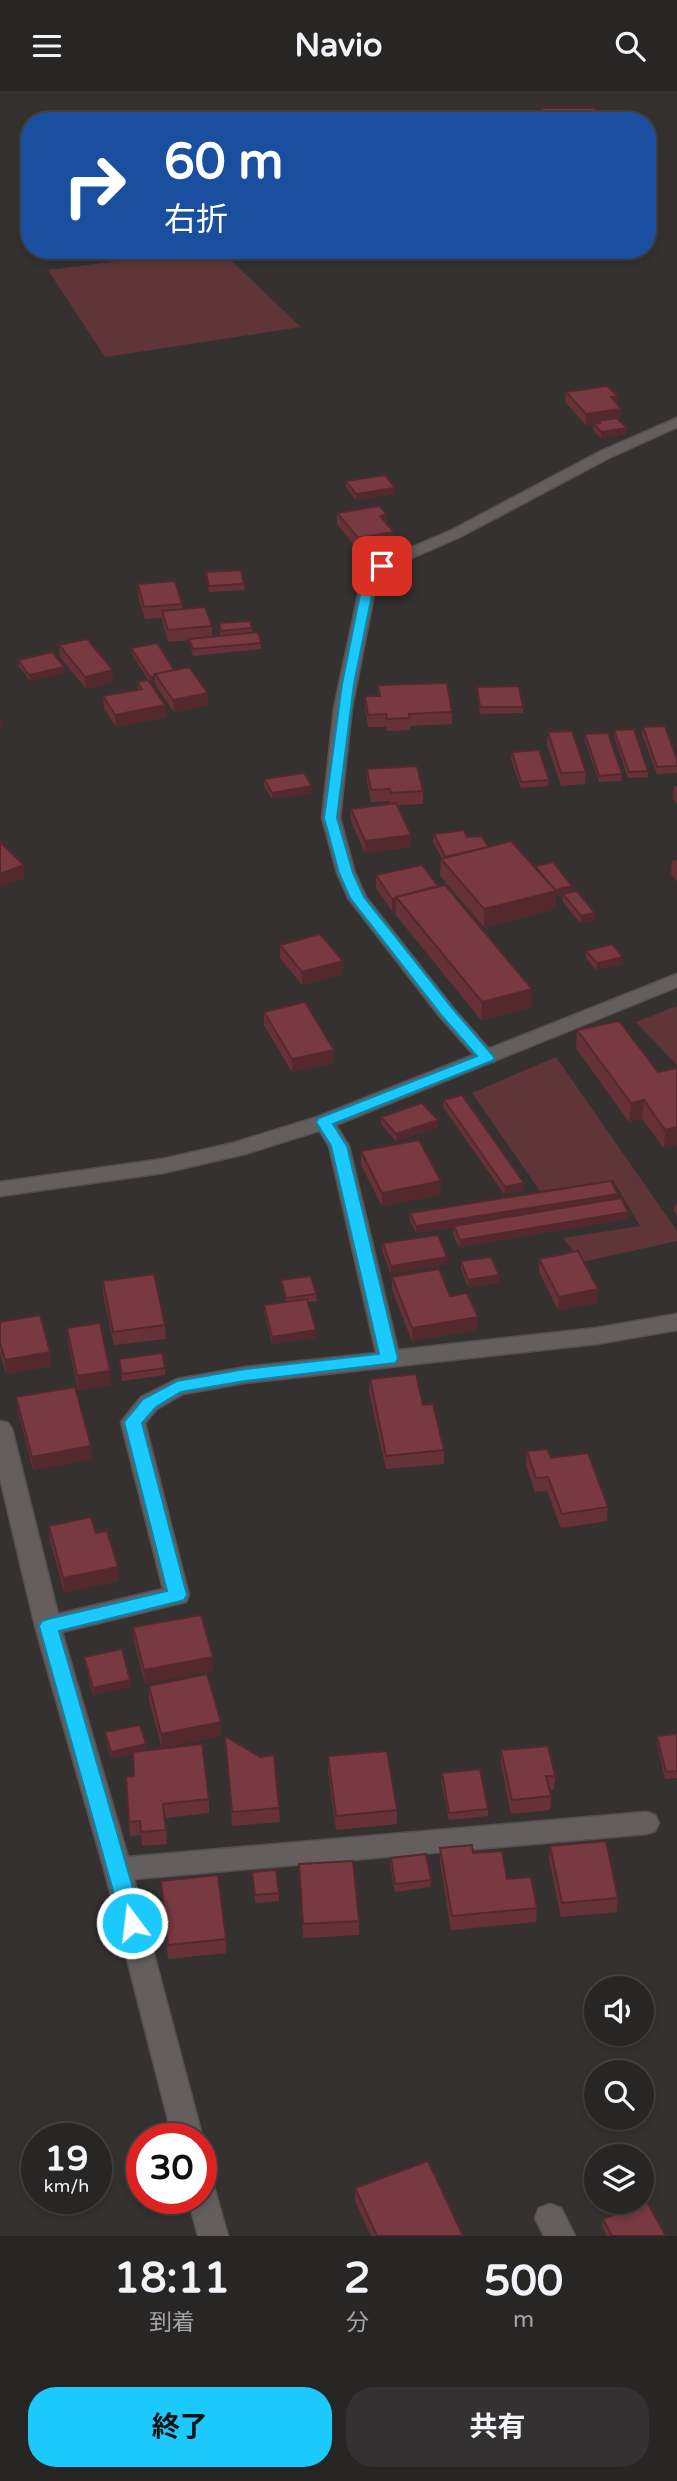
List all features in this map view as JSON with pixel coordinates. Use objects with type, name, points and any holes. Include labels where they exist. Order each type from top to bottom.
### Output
[{"type":"street","points":[[487,1058],[447,1013],[357,898],[346,873],[331,818],[343,708],[367,590],[382,566],[455,534],[604,454],[677,422]]},
{"type":"street","points":[[0,1189],[163,1166],[238,1149],[324,1122],[677,980]]},
{"type":"street","points":[[324,1122],[339,1146],[389,1359]]},
{"type":"street","points":[[48,1626],[177,1595],[133,1422],[149,1403],[177,1387],[245,1375],[596,1336],[677,1322]]},
{"type":"street","points":[[0,1429],[48,1626],[118,1869],[184,2123]]},
{"type":"street","points":[[118,1869],[646,1823]]},
{"type":"street","points":[[207,2214],[213,2236]]},
{"type":"shaded area","points":[[135,259],[229,259],[301,327],[105,357],[48,270]]},
{"type":"shaded area","points":[[677,1006],[677,1065],[636,1022]]},
{"type":"shaded area","points":[[556,1057],[677,1231],[677,1241],[582,1262],[563,1238],[640,1226],[613,1180],[540,1191],[472,1093]]},
{"type":"building","points":[[542,108],[595,108],[596,112],[542,112]]},
{"type":"building","points":[[607,386],[618,396],[611,397],[621,409],[586,414],[566,392]]},
{"type":"building","points":[[617,418],[627,428],[601,432],[594,424],[600,423],[598,421]]},
{"type":"building","points":[[385,475],[395,488],[356,494],[346,481]]},
{"type":"building","points":[[379,506],[387,514],[380,516],[394,532],[358,538],[337,513]]},
{"type":"building","points":[[241,570],[244,584],[209,586],[206,572]]},
{"type":"building","points":[[175,581],[182,604],[144,607],[138,584]]},
{"type":"building","points":[[205,607],[212,626],[168,630],[162,611]]},
{"type":"building","points":[[250,621],[252,628],[221,631],[219,623]]},
{"type":"building","points":[[258,632],[261,643],[193,649],[189,639]]},
{"type":"building","points":[[87,639],[113,670],[85,677],[59,645]]},
{"type":"building","points":[[157,643],[174,670],[150,677],[131,648]]},
{"type":"building","points":[[52,652],[64,667],[29,675],[18,660]]},
{"type":"building","points":[[189,667],[208,693],[173,700],[155,674]]},
{"type":"building","points":[[148,680],[165,705],[115,715],[103,696],[142,689],[137,682]]},
{"type":"building","points":[[447,683],[452,712],[409,714],[410,718],[387,719],[386,714],[368,715],[365,696],[380,696],[378,685]]},
{"type":"building","points":[[519,686],[523,707],[480,707],[477,687]]},
{"type":"building","points":[[665,726],[677,766],[657,767],[643,727]]},
{"type":"building","points":[[634,729],[648,771],[629,772],[614,730]]},
{"type":"building","points":[[572,731],[586,772],[561,773],[548,732]]},
{"type":"building","points":[[608,733],[622,774],[599,776],[585,734]]},
{"type":"building","points":[[539,750],[549,780],[521,782],[512,752]]},
{"type":"building","points":[[417,766],[423,791],[391,793],[390,789],[371,790],[367,769]]},
{"type":"building","points":[[304,773],[312,786],[272,793],[264,779]]},
{"type":"building","points":[[396,803],[411,835],[365,841],[351,809]]},
{"type":"building","points":[[464,830],[467,837],[482,836],[488,847],[445,857],[434,834]]},
{"type":"building","points":[[511,841],[556,891],[484,909],[441,859]]},
{"type":"building","points":[[0,842],[24,865],[0,874]]},
{"type":"building","points":[[553,862],[572,886],[555,890],[535,866]]},
{"type":"building","points":[[422,865],[438,886],[397,898],[392,899],[376,875]]},
{"type":"building","points":[[445,885],[532,989],[482,1002],[396,897]]},
{"type":"building","points":[[577,891],[595,913],[581,916],[563,894]]},
{"type":"building","points":[[320,934],[343,961],[302,972],[280,945]]},
{"type":"building","points":[[612,944],[623,957],[597,963],[586,951]]},
{"type":"building","points":[[305,1002],[334,1050],[292,1059],[264,1012]]},
{"type":"building","points":[[619,1021],[658,1072],[677,1068],[677,1127],[665,1130],[644,1100],[631,1103],[577,1030]]},
{"type":"building","points":[[462,1095],[524,1183],[505,1187],[444,1100]]},
{"type":"building","points":[[422,1103],[438,1120],[396,1134],[381,1117]]},
{"type":"building","points":[[419,1140],[441,1181],[382,1193],[361,1151]]},
{"type":"building","points":[[611,1181],[618,1194],[416,1226],[410,1213]]},
{"type":"building","points":[[621,1198],[628,1212],[460,1240],[454,1226]]},
{"type":"building","points":[[438,1235],[447,1257],[391,1266],[383,1243]]},
{"type":"building","points":[[578,1251],[598,1289],[559,1297],[539,1259]]},
{"type":"building","points":[[491,1257],[499,1275],[468,1280],[461,1261]]},
{"type":"building","points":[[439,1269],[450,1296],[467,1293],[478,1317],[412,1328],[392,1277]]},
{"type":"building","points":[[154,1274],[165,1325],[113,1332],[103,1281]]},
{"type":"building","points":[[311,1276],[316,1294],[286,1298],[281,1280]]},
{"type":"building","points":[[307,1299],[316,1330],[272,1337],[264,1305]]},
{"type":"building","points":[[40,1315],[50,1352],[5,1360],[0,1343],[0,1322]]},
{"type":"building","points":[[100,1323],[110,1371],[77,1376],[67,1328]]},
{"type":"building","points":[[162,1353],[165,1368],[122,1374],[119,1359]]},
{"type":"building","points":[[416,1374],[423,1405],[433,1404],[444,1450],[386,1456],[370,1379]]},
{"type":"building","points":[[75,1387],[91,1446],[32,1457],[16,1397]]},
{"type":"building","points":[[547,1449],[551,1458],[588,1453],[608,1507],[562,1514],[548,1477],[536,1478],[527,1451]]},
{"type":"building","points":[[91,1517],[96,1533],[107,1531],[118,1567],[63,1578],[49,1526]]},
{"type":"building","points":[[201,1615],[213,1657],[144,1670],[133,1627]]},
{"type":"building","points":[[122,1649],[130,1680],[93,1688],[84,1657]]},
{"type":"building","points":[[207,1674],[221,1722],[161,1734],[149,1686]]},
{"type":"building","points":[[140,1725],[146,1744],[111,1752],[105,1732]]},
{"type":"building","points":[[677,1734],[677,1771],[666,1772],[657,1736]]},
{"type":"building","points":[[225,1736],[260,1757],[274,1755],[279,1808],[232,1812]]},
{"type":"building","points":[[202,1744],[209,1799],[163,1804],[166,1830],[141,1832],[140,1821],[129,1822],[126,1777],[134,1776],[133,1752]]},
{"type":"building","points":[[548,1746],[555,1776],[546,1776],[551,1796],[512,1800],[501,1750]]},
{"type":"building","points":[[387,1751],[397,1810],[336,1816],[328,1756]]},
{"type":"building","points":[[480,1769],[488,1809],[449,1813],[442,1773]]},
{"type":"building","points":[[606,1841],[618,1898],[562,1903],[550,1846]]},
{"type":"building","points":[[472,1845],[473,1853],[502,1851],[507,1879],[531,1877],[537,1908],[452,1916],[440,1848]]},
{"type":"building","points":[[426,1854],[431,1880],[395,1884],[391,1858]]},
{"type":"building","points":[[353,1861],[359,1921],[303,1924],[299,1864]]},
{"type":"building","points":[[276,1870],[279,1893],[255,1895],[252,1872]]},
{"type":"building","points":[[218,1875],[226,1939],[168,1945],[161,1881]]},
{"type":"building","points":[[428,2161],[463,2236],[377,2236],[355,2188]]},
{"type":"building","points":[[616,2214],[654,2214],[666,2236],[612,2236],[603,2219]]},
{"type":"route","points":[[132,1923],[48,1626],[177,1595],[133,1422],[149,1403],[177,1387],[245,1375],[389,1359],[339,1146],[324,1122],[487,1058],[447,1013],[357,898],[346,873],[331,818],[343,708],[367,590],[382,566]]}]
